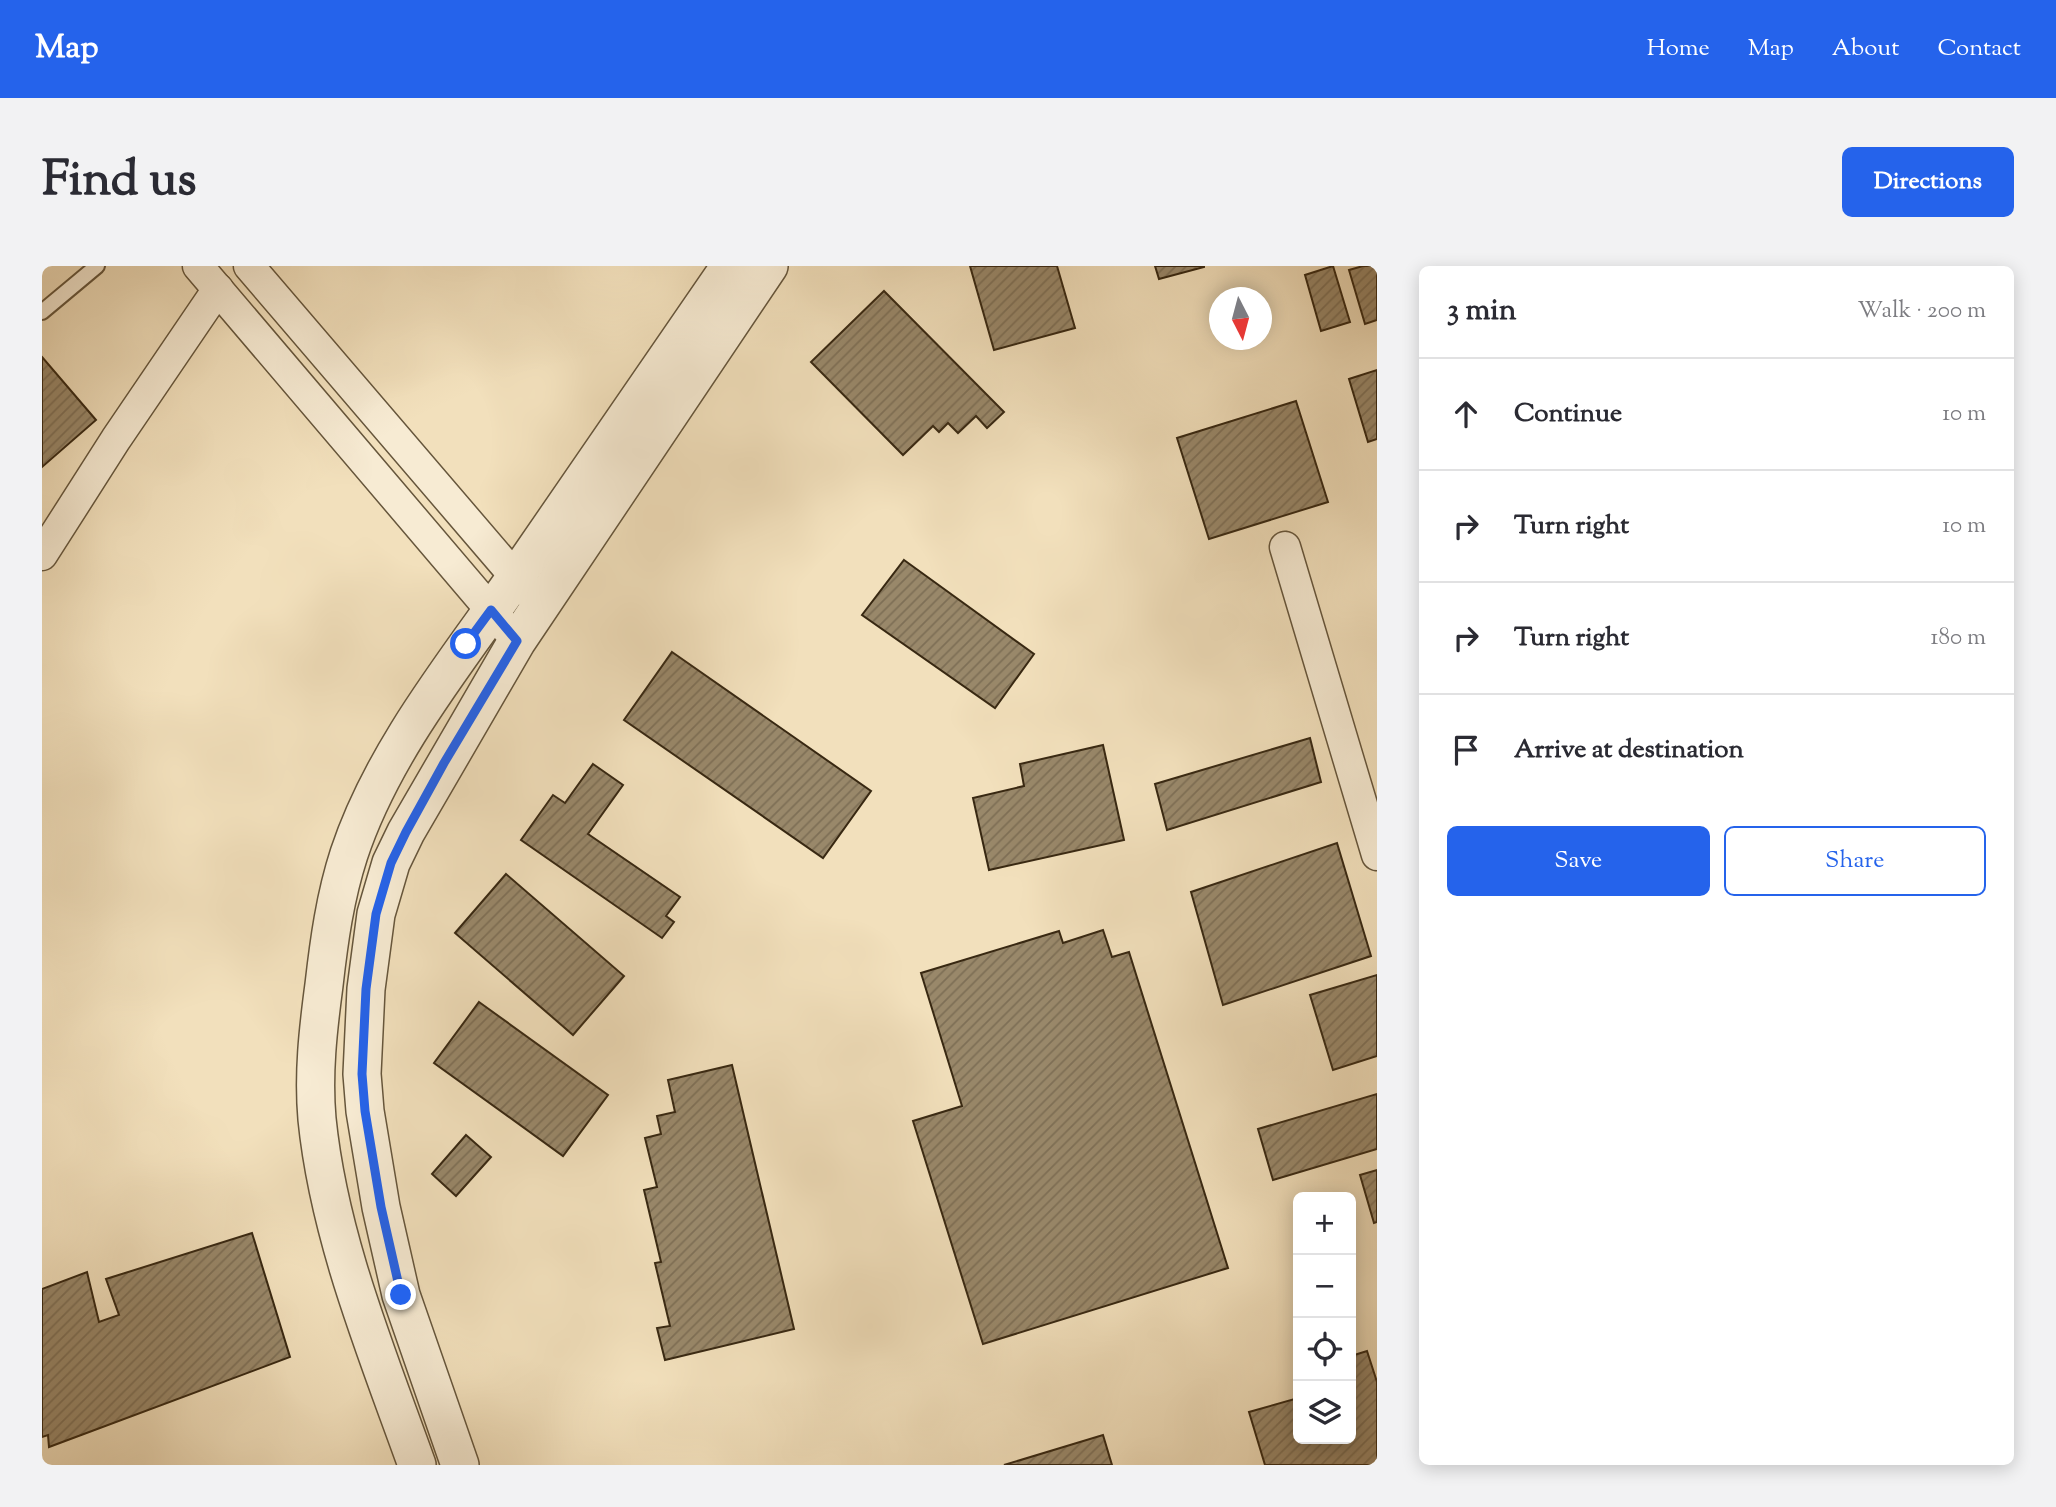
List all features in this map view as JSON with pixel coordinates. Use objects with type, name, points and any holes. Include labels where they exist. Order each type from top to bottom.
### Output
[{"type":"street","points":[[198,266],[517,641]]},
{"type":"street","points":[[249,266],[541,606]]},
{"type":"street","points":[[417,1465],[362,1311],[332,1208],[317,1120],[316,1045],[333,911],[360,825],[387,767],[491,610],[730,266]]},
{"type":"street","points":[[460,1465],[401,1295],[381,1207],[365,1111],[362,1074],[366,989],[376,914],[391,863],[444,763],[517,641],[769,266]]},
{"type":"street","points":[[42,555],[116,439],[218,289]]},
{"type":"street","points":[[1284,547],[1377,855]]},
{"type":"lane","points":[[42,313],[97,266]]},
{"type":"building","points":[[970,266],[1057,266],[1075,328],[994,350]]},
{"type":"building","points":[[1155,266],[1204,266],[1204,267],[1159,279]]},
{"type":"building","points":[[1333,266],[1350,322],[1321,331],[1305,275]]},
{"type":"building","points":[[1377,266],[1377,320],[1365,324],[1349,270]]},
{"type":"building","points":[[884,291],[1004,412],[987,428],[976,416],[958,433],[948,423],[939,432],[933,426],[903,455],[811,362]]},
{"type":"building","points":[[42,357],[96,420],[42,467]]},
{"type":"building","points":[[1377,370],[1377,439],[1368,442],[1349,379]]},
{"type":"building","points":[[1296,401],[1328,502],[1209,539],[1177,438]]},
{"type":"building","points":[[904,560],[1034,654],[995,708],[862,615]]},
{"type":"building","points":[[672,652],[871,791],[823,858],[624,720]]},
{"type":"building","points":[[1310,738],[1321,782],[1167,830],[1155,784]]},
{"type":"building","points":[[1103,745],[1124,840],[989,870],[973,798],[1024,786],[1020,764]]},
{"type":"building","points":[[593,764],[623,785],[588,834],[680,897],[666,916],[674,922],[662,938],[521,840],[553,795],[565,803]]},
{"type":"building","points":[[1337,843],[1371,956],[1223,1005],[1191,892]]},
{"type":"building","points":[[506,874],[624,976],[573,1035],[455,933]]},
{"type":"building","points":[[1103,930],[1112,957],[1129,952],[1228,1268],[983,1344],[913,1121],[962,1106],[921,973],[1059,931],[1063,943]]},
{"type":"building","points":[[1377,975],[1377,1056],[1333,1070],[1310,995]]},
{"type":"building","points":[[479,1002],[608,1095],[563,1156],[434,1063]]},
{"type":"building","points":[[732,1065],[794,1329],[665,1360],[657,1328],[670,1326],[655,1263],[661,1262],[644,1190],[657,1187],[645,1138],[661,1134],[657,1116],[675,1112],[668,1080]]},
{"type":"building","points":[[1377,1094],[1377,1149],[1273,1180],[1258,1129]]},
{"type":"building","points":[[466,1135],[491,1157],[456,1196],[432,1174]]},
{"type":"building","points":[[1377,1170],[1377,1222],[1374,1223],[1360,1175]]},
{"type":"building","points":[[252,1233],[290,1357],[49,1447],[48,1435],[42,1437],[42,1289],[87,1272],[99,1322],[119,1315],[106,1279]]},
{"type":"building","points":[[1367,1351],[1377,1382],[1377,1465],[1265,1465],[1249,1412],[1293,1399],[1293,1444],[1356,1444],[1356,1354]]},
{"type":"building","points":[[1103,1435],[1112,1465],[1004,1465]]},
{"type":"route","points":[[401,1295],[381,1207],[365,1111],[362,1074],[366,989],[376,914],[391,863],[444,763],[517,641],[491,610],[466,644]]}]
